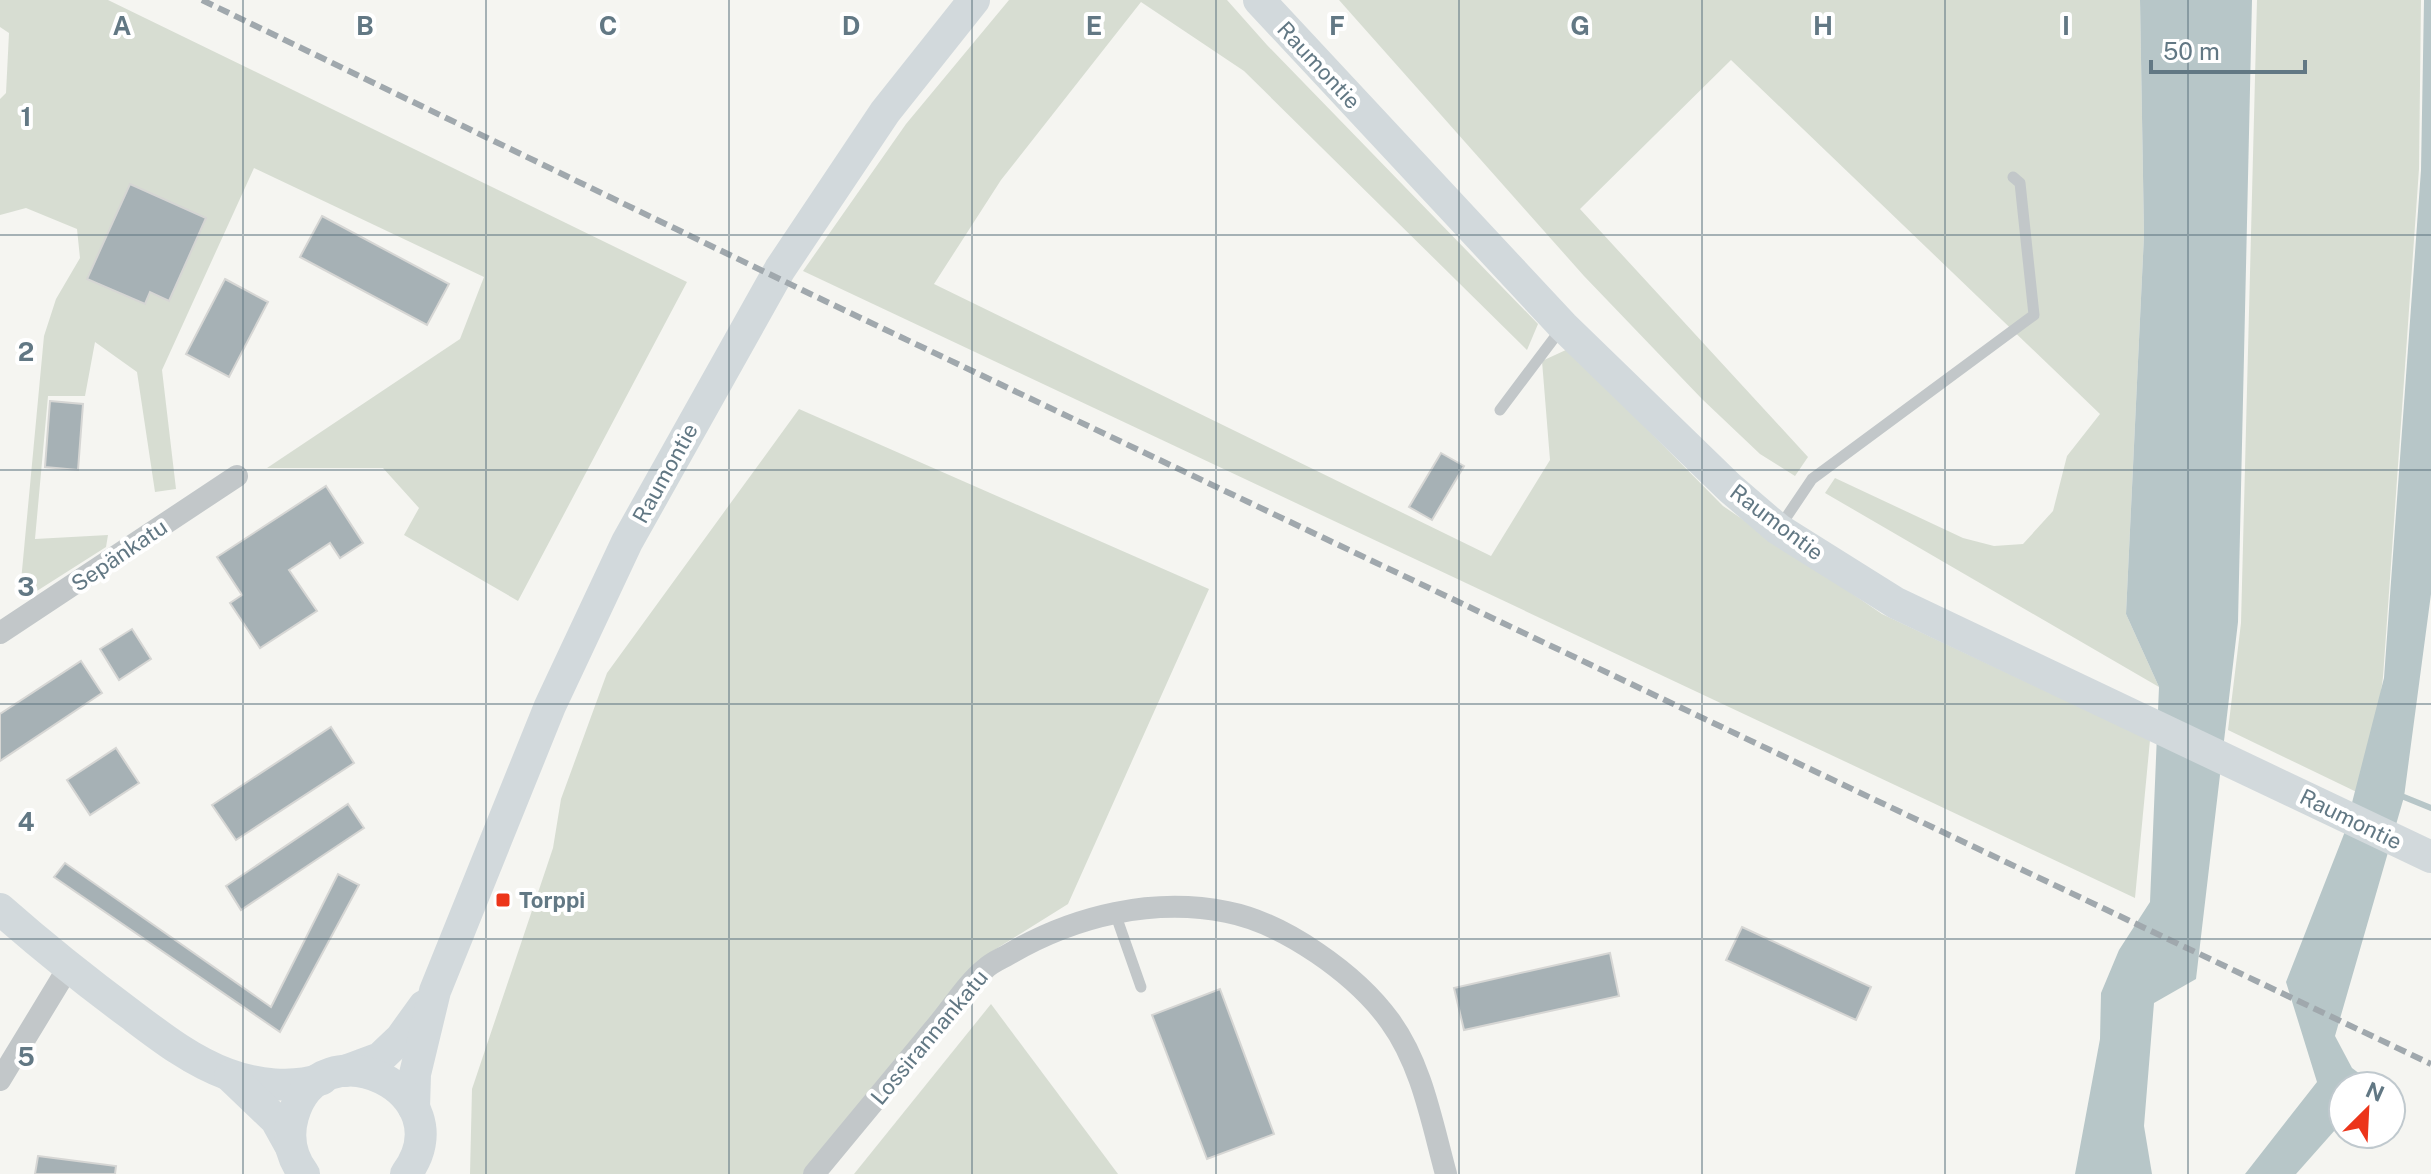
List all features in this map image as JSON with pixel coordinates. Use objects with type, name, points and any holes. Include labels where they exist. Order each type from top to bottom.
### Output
[{"type":"street","name":"Raumontie","points":[[417,1165],[419,1126],[414,1108],[415,1074],[435,991],[550,706],[634,529],[780,269],[885,112],[974,0]]},
{"type":"street","name":"Raumontie","points":[[1259,0],[1563,326],[1730,488],[1778,529],[1896,603],[2431,857]]},
{"type":"street","name":"Sepänkatu","points":[[0,633],[237,476]]},
{"type":"street","name":"Lossirannankatu","points":[[814,1174],[984,969],[1041,936],[1079,921],[1115,913],[1195,908],[1229,912],[1263,924],[1323,955],[1372,999],[1391,1022],[1420,1078],[1446,1174]]},
{"type":"street","points":[[0,909],[68,968],[175,1047],[227,1074],[268,1083],[304,1085],[333,1075],[365,1071],[385,1078],[402,1090],[414,1108]]},
{"type":"street","points":[[0,1080],[68,968]]},
{"type":"street","name":"Raumontie","points":[[333,1075],[380,1058],[401,1038],[435,991]]},
{"type":"street","points":[[227,1074],[276,1120],[297,1165]]},
{"type":"street","points":[[297,1165],[290,1127],[296,1108],[307,1091],[333,1075]]},
{"type":"lane","points":[[1778,529],[1812,479],[2034,315],[2020,183],[2013,177]]},
{"type":"lane","points":[[1500,410],[1563,326]]},
{"type":"lane","points":[[1115,913],[1141,987]]},
{"type":"shaded area","points":[[0,0],[108,0],[687,282],[518,601],[404,535],[419,508],[383,468],[267,468],[460,339],[484,277],[254,168],[162,370],[176,489],[155,492],[137,372],[95,342],[85,396],[48,396],[35,539],[108,535],[106,547],[29,596],[20,592],[44,336],[56,299],[80,258],[77,229],[26,208],[0,215],[0,99],[6,93],[9,33],[0,27]]},
{"type":"shaded area","points":[[1009,0],[1227,0],[1538,324],[1527,350],[1244,71],[1141,2],[1001,180],[934,284],[1491,556],[1550,460],[1542,361],[1568,349],[1723,506],[1882,614],[2150,740],[2135,898],[803,271],[906,124]]},
{"type":"shaded area","points":[[1339,0],[2140,0],[2144,235],[2126,614],[2159,687],[1825,493],[1835,478],[1963,538],[1994,546],[2023,544],[2053,511],[2067,456],[2100,414],[1731,60],[1580,209],[1808,457],[1795,476],[1760,454],[1702,399],[1584,276]]},
{"type":"shaded area","points":[[2140,0],[2252,0],[2238,622],[2196,979],[2154,1003],[2144,1126],[2152,1174],[2075,1174],[2100,1039],[2101,993],[2119,950],[2150,902],[2159,687],[2126,614],[2144,235]]},
{"type":"shaded area","points":[[2257,0],[2421,0],[2419,169],[2383,677],[2367,797],[2228,730],[2241,623]]},
{"type":"shaded area","points":[[2424,0],[2431,0],[2431,594],[2404,797],[2335,1036],[2355,1070],[2327,1070],[2327,1139],[2296,1174],[2245,1174],[2317,1082],[2286,982],[2344,834],[2384,678],[2421,170]]},
{"type":"shaded area","points":[[799,409],[1209,589],[1068,904],[991,952],[808,1174],[470,1174],[472,1089],[553,848],[561,799],[607,673]]},
{"type":"shaded area","points":[[991,1004],[1118,1174],[854,1174]]},
{"type":"building","points":[[130,184],[206,218],[169,301],[150,292],[145,304],[87,279]]},
{"type":"building","points":[[322,216],[449,284],[427,325],[300,257]]},
{"type":"building","points":[[225,279],[268,302],[229,377],[186,354]]},
{"type":"building","points":[[50,401],[83,404],[78,470],[45,467]]},
{"type":"building","points":[[1441,453],[1464,466],[1432,520],[1409,507]]},
{"type":"building","points":[[326,486],[363,543],[340,558],[330,543],[289,570],[317,611],[260,648],[230,603],[242,595],[217,557]]},
{"type":"building","points":[[132,629],[151,659],[119,680],[100,649]]},
{"type":"building","points":[[81,661],[102,693],[0,761],[0,714]]},
{"type":"building","points":[[331,727],[354,763],[236,840],[212,805]]},
{"type":"building","points":[[116,748],[139,783],[90,815],[67,780]]},
{"type":"building","points":[[348,804],[364,828],[241,910],[226,886]]},
{"type":"building","points":[[65,863],[271,1007],[338,874],[359,885],[280,1032],[54,877]]},
{"type":"building","points":[[1742,927],[1871,987],[1856,1020],[1726,960]]},
{"type":"building","points":[[1610,953],[1619,996],[1464,1030],[1454,988]]},
{"type":"building","points":[[1220,989],[1274,1134],[1207,1159],[1152,1015]]},
{"type":"building","points":[[38,1156],[116,1166],[115,1174],[35,1174]]},
{"type":"waterway","points":[[2404,797],[2431,808]]},
{"type":"railway","points":[[202,0],[823,300],[2431,1064]]},
{"type":"place","name":"Torppi","points":[[503,900]]}]
